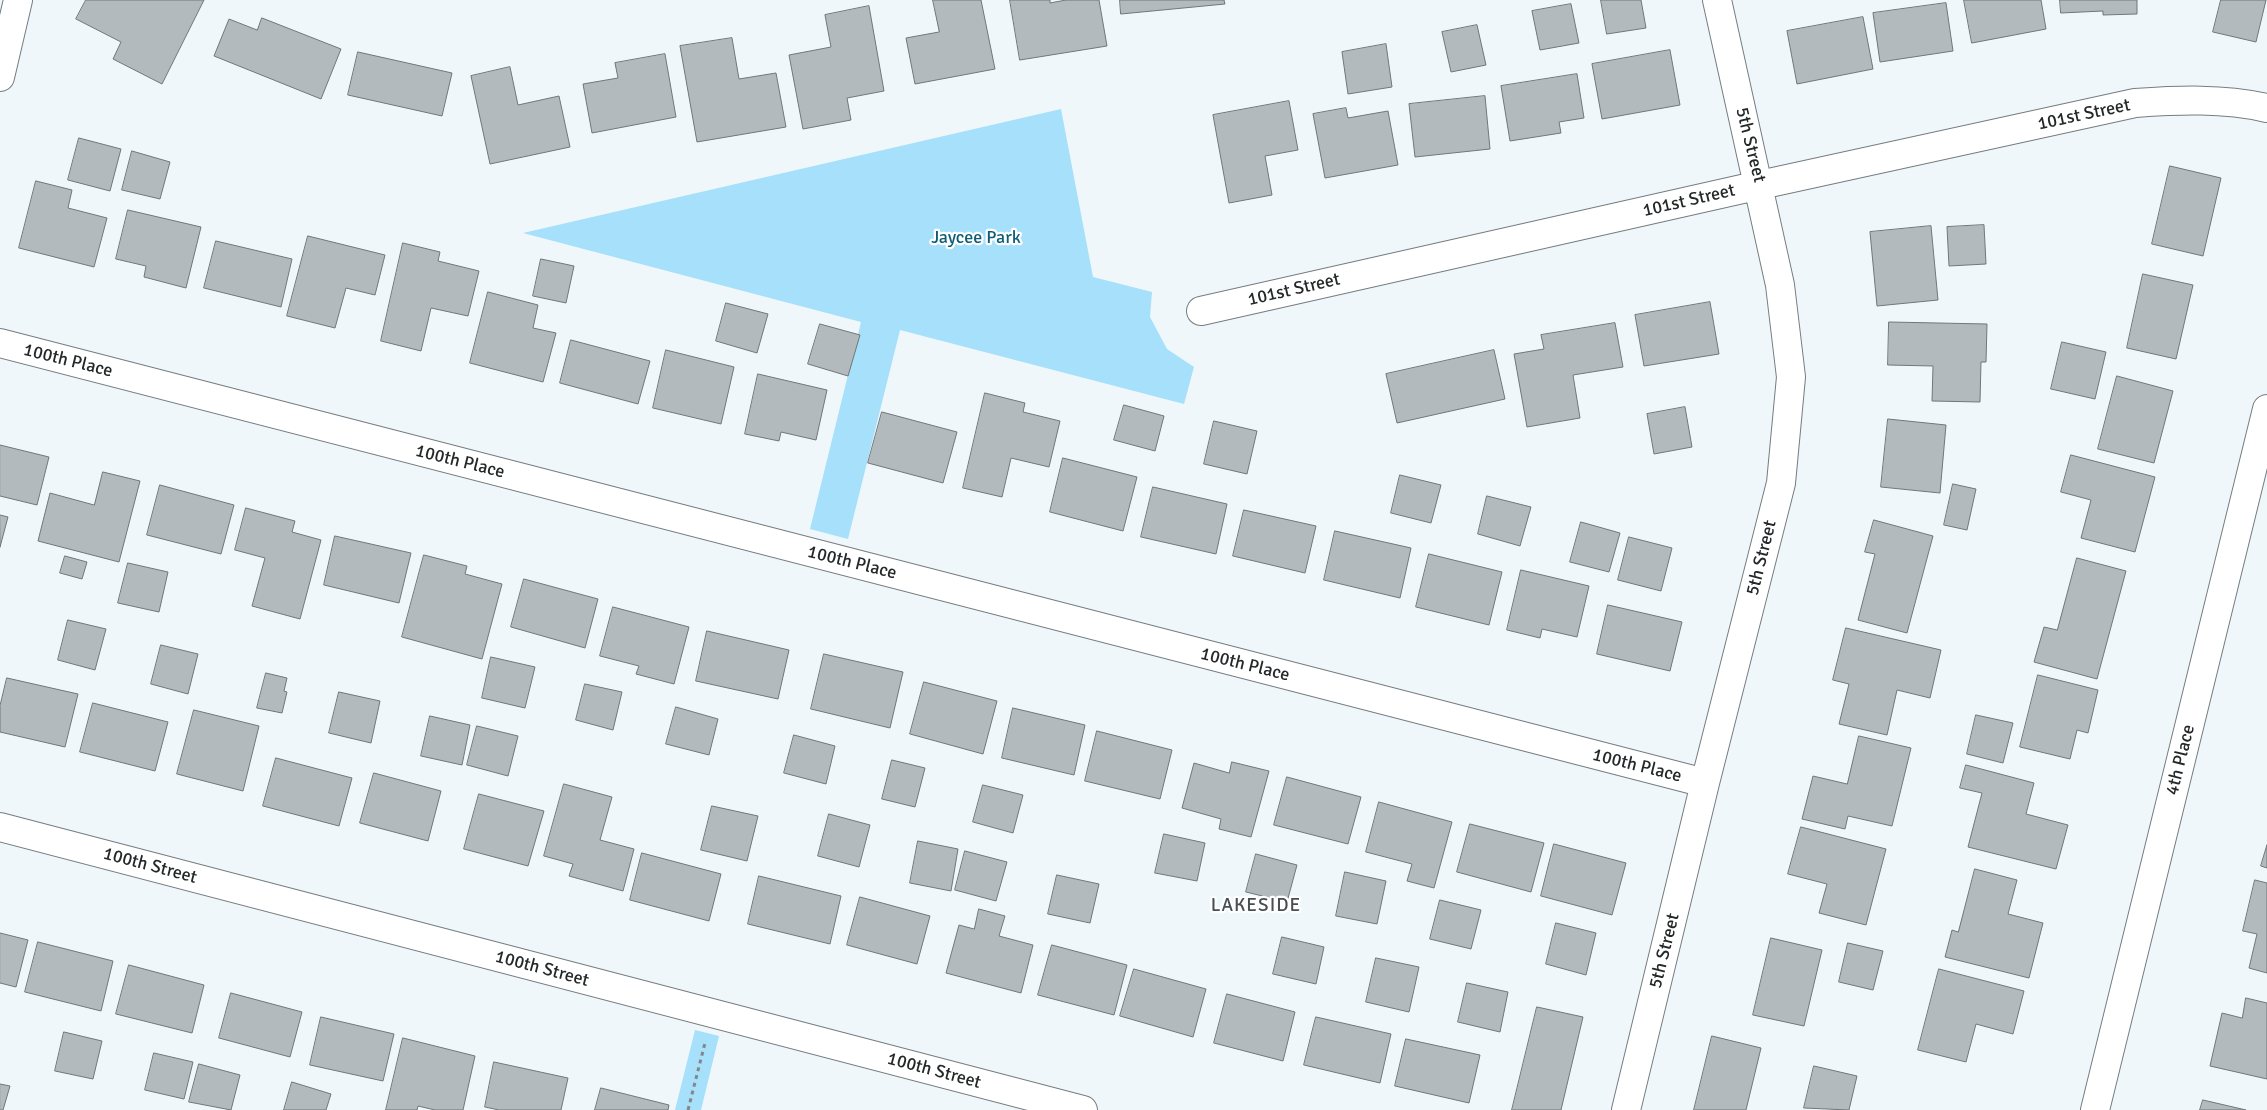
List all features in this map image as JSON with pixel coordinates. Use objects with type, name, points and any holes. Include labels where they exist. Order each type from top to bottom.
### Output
[{"type":"street","points":[[0,77],[18,0]]},
{"type":"street","name":"5th Street","points":[[1626,1110],[1705,783],[1781,483],[1791,377],[1780,285],[1760,185],[1716,0]]},
{"type":"street","name":"101st Street","points":[[1201,311],[2135,103],[2191,99],[2249,103],[2267,108]]},
{"type":"street","name":"100th Place","points":[[0,343],[1705,783]]},
{"type":"street","name":"4th Place","points":[[2096,1110],[2267,409]]},
{"type":"street","name":"100th Street","points":[[0,827],[1084,1110]]},
{"type":"path","points":[[688,1110],[712,1013]]},
{"type":"green space","name":"Jaycee Park","points":[[1061,109],[1093,277],[1152,292],[1150,317],[1167,349],[1194,367],[1184,404],[900,330],[848,539],[810,529],[861,322],[523,233]]},
{"type":"green space","points":[[695,1030],[719,1036],[701,1110],[675,1110]]},
{"type":"building","points":[[86,0],[204,0],[162,84],[113,59],[121,42],[76,19]]},
{"type":"building","points":[[933,0],[981,0],[995,69],[915,84],[906,38],[939,32]]},
{"type":"building","points":[[1010,0],[1050,0],[1050,3],[1066,0],[1099,0],[1107,46],[1020,60]]},
{"type":"building","points":[[1120,0],[1224,0],[1225,4],[1121,14]]},
{"type":"building","points":[[1601,0],[1641,0],[1646,28],[1607,34]]},
{"type":"building","points":[[1964,0],[2041,0],[2046,29],[1972,43]]},
{"type":"building","points":[[2060,0],[2137,0],[2137,14],[2103,15],[2103,11],[2061,13]]},
{"type":"building","points":[[2221,0],[2266,0],[2256,42],[2213,32]]},
{"type":"building","points":[[1946,3],[1953,51],[1880,62],[1873,13]]},
{"type":"building","points":[[1571,4],[1579,43],[1540,50],[1532,11]]},
{"type":"building","points":[[869,6],[884,91],[847,98],[851,120],[803,129],[789,55],[831,47],[825,15]]},
{"type":"building","points":[[1863,17],[1873,69],[1797,84],[1787,31]]},
{"type":"building","points":[[262,18],[341,49],[321,99],[214,56],[229,19],[257,30]]},
{"type":"building","points":[[1477,25],[1486,65],[1451,72],[1442,32]]},
{"type":"building","points":[[732,38],[739,79],[776,73],[786,127],[697,142],[680,46]]},
{"type":"building","points":[[1386,44],[1392,87],[1348,94],[1342,52]]},
{"type":"building","points":[[1670,50],[1680,105],[1602,119],[1592,64]]},
{"type":"building","points":[[358,52],[452,73],[442,116],[348,95]]},
{"type":"building","points":[[665,54],[676,117],[592,133],[583,84],[618,78],[615,63]]},
{"type":"building","points":[[510,67],[518,105],[559,96],[570,147],[490,164],[471,76]]},
{"type":"building","points":[[1577,74],[1584,118],[1559,122],[1561,133],[1510,141],[1501,86]]},
{"type":"building","points":[[1485,96],[1490,149],[1415,157],[1409,104]]},
{"type":"building","points":[[1289,101],[1298,150],[1265,156],[1272,195],[1229,203],[1213,115]]},
{"type":"building","points":[[1346,108],[1348,118],[1388,111],[1398,165],[1325,178],[1313,114]]},
{"type":"building","points":[[79,138],[121,149],[110,191],[68,180]]},
{"type":"building","points":[[132,151],[170,162],[160,199],[122,190]]},
{"type":"building","points":[[2170,166],[2221,178],[2203,256],[2152,244]]},
{"type":"building","points":[[36,181],[72,190],[68,208],[107,218],[94,267],[19,248]]},
{"type":"building","points":[[128,210],[201,227],[186,288],[144,277],[146,266],[116,259]]},
{"type":"building","points":[[1984,225],[1986,264],[1949,266],[1947,227]]},
{"type":"building","points":[[1931,226],[1938,300],[1877,306],[1870,232]]},
{"type":"building","points":[[308,236],[385,255],[375,295],[346,288],[335,328],[287,316]]},
{"type":"building","points":[[216,241],[292,259],[281,307],[204,288]]},
{"type":"building","points":[[403,243],[440,252],[438,261],[479,271],[468,316],[431,308],[421,351],[381,341]]},
{"type":"building","points":[[541,259],[574,266],[566,303],[533,296]]},
{"type":"building","points":[[2143,274],[2193,285],[2176,359],[2127,348]]},
{"type":"building","points":[[488,292],[538,305],[533,328],[556,333],[543,382],[470,363]]},
{"type":"building","points":[[1710,302],[1719,354],[1644,366],[1635,315]]},
{"type":"building","points":[[726,303],[768,314],[757,353],[716,341]]},
{"type":"building","points":[[1889,322],[1987,324],[1986,362],[1981,362],[1980,402],[1932,401],[1933,366],[1888,365]]},
{"type":"building","points":[[1615,323],[1623,367],[1573,375],[1580,418],[1527,427],[1514,354],[1544,349],[1541,335]]},
{"type":"building","points":[[820,324],[860,335],[848,376],[808,364]]},
{"type":"building","points":[[571,340],[650,361],[638,404],[560,383]]},
{"type":"building","points":[[2062,342],[2106,352],[2095,399],[2051,389]]},
{"type":"building","points":[[666,350],[734,367],[721,424],[653,408]]},
{"type":"building","points":[[1494,350],[1505,399],[1397,423],[1386,374]]},
{"type":"building","points":[[758,374],[827,390],[816,440],[781,432],[779,441],[745,434]]},
{"type":"building","points":[[2117,376],[2173,391],[2154,463],[2098,449]]},
{"type":"building","points":[[985,393],[1025,403],[1023,412],[1060,421],[1049,467],[1011,458],[1002,497],[963,488]]},
{"type":"building","points":[[1124,405],[1164,416],[1155,451],[1114,440]]},
{"type":"building","points":[[1685,407],[1692,447],[1654,454],[1647,414]]},
{"type":"building","points":[[882,412],[957,432],[943,483],[868,463]]},
{"type":"building","points":[[1888,419],[1946,425],[1940,493],[1881,487]]},
{"type":"building","points":[[1214,421],[1257,431],[1247,474],[1204,464]]},
{"type":"building","points":[[0,445],[49,457],[37,505],[0,496]]},
{"type":"building","points":[[2071,455],[2155,477],[2135,552],[2081,538],[2091,500],[2061,492]]},
{"type":"building","points":[[1063,458],[1137,477],[1123,531],[1050,512]]},
{"type":"building","points":[[103,472],[140,481],[119,562],[38,541],[50,493],[94,505]]},
{"type":"building","points":[[1400,475],[1441,485],[1431,523],[1391,513]]},
{"type":"building","points":[[1953,484],[1976,489],[1967,530],[1944,525]]},
{"type":"building","points":[[160,485],[234,505],[221,554],[147,535]]},
{"type":"building","points":[[1153,487],[1227,504],[1216,554],[1141,537]]},
{"type":"building","points":[[1487,496],[1531,507],[1520,546],[1478,534]]},
{"type":"building","points":[[246,508],[295,521],[292,532],[321,540],[300,619],[252,606],[265,558],[235,550]]},
{"type":"building","points":[[1244,510],[1316,526],[1305,573],[1233,556]]},
{"type":"building","points":[[0,515],[8,517],[0,547]]},
{"type":"building","points":[[1874,520],[1933,536],[1907,633],[1858,620],[1875,554],[1865,552]]},
{"type":"building","points":[[1581,522],[1620,533],[1609,572],[1570,562]]},
{"type":"building","points":[[1335,531],[1411,548],[1400,598],[1324,580]]},
{"type":"building","points":[[335,536],[411,553],[399,603],[324,585]]},
{"type":"building","points":[[1629,537],[1672,548],[1661,591],[1618,580]]},
{"type":"building","points":[[1429,554],[1502,572],[1489,625],[1416,607]]},
{"type":"building","points":[[424,555],[467,566],[465,574],[502,584],[482,659],[402,637]]},
{"type":"building","points":[[65,556],[87,562],[82,579],[60,573]]},
{"type":"building","points":[[2077,558],[2126,571],[2097,679],[2034,662],[2044,627],[2057,630]]},
{"type":"building","points":[[128,563],[168,572],[159,612],[118,603]]},
{"type":"building","points":[[1521,570],[1589,586],[1577,637],[1542,629],[1540,638],[1507,630]]},
{"type":"building","points":[[524,579],[598,599],[585,648],[511,627]]},
{"type":"building","points":[[1608,605],[1682,622],[1670,671],[1597,654]]},
{"type":"building","points":[[613,607],[689,627],[674,684],[636,674],[639,666],[600,656]]},
{"type":"building","points":[[68,620],[106,629],[95,670],[58,660]]},
{"type":"building","points":[[1846,628],[1941,650],[1930,698],[1897,690],[1887,735],[1839,724],[1849,684],[1833,680]]},
{"type":"building","points":[[707,631],[789,650],[778,699],[696,681]]},
{"type":"building","points":[[161,645],[198,654],[188,694],[151,684]]},
{"type":"building","points":[[824,654],[903,672],[890,728],[811,709]]},
{"type":"building","points":[[491,657],[535,667],[525,708],[482,698]]},
{"type":"building","points":[[266,673],[287,678],[284,691],[287,692],[282,713],[257,708]]},
{"type":"building","points":[[2038,675],[2098,690],[2088,733],[2077,730],[2070,759],[2020,747]]},
{"type":"building","points":[[7,678],[78,694],[65,747],[0,732],[0,706]]},
{"type":"building","points":[[924,682],[997,701],[983,754],[910,734]]},
{"type":"building","points":[[585,684],[622,692],[613,730],[576,720]]},
{"type":"building","points":[[339,692],[380,701],[371,743],[329,733]]},
{"type":"building","points":[[93,703],[168,722],[155,771],[80,752]]},
{"type":"building","points":[[676,707],[718,719],[709,755],[666,744]]},
{"type":"building","points":[[1013,708],[1085,725],[1074,775],[1002,758]]},
{"type":"building","points":[[194,710],[259,726],[243,791],[177,774]]},
{"type":"building","points":[[1976,715],[2013,723],[2003,763],[1967,754]]},
{"type":"building","points":[[430,716],[470,725],[462,765],[421,756]]},
{"type":"building","points":[[477,726],[518,736],[508,776],[467,765]]},
{"type":"building","points":[[1097,731],[1172,750],[1160,799],[1085,781]]},
{"type":"building","points":[[794,735],[835,746],[826,784],[784,773]]},
{"type":"building","points":[[1859,736],[1911,748],[1892,826],[1848,816],[1845,829],[1802,819],[1813,776],[1847,784]]},
{"type":"building","points":[[276,758],[352,778],[339,826],[263,806]]},
{"type":"building","points":[[892,760],[925,768],[915,807],[882,799]]},
{"type":"building","points":[[1232,762],[1269,771],[1251,837],[1219,829],[1221,819],[1182,808],[1194,763],[1229,773]]},
{"type":"building","points":[[1966,765],[2034,783],[2026,814],[2068,825],[2056,869],[1968,847],[1982,793],[1960,788]]},
{"type":"building","points":[[374,773],[441,791],[428,841],[360,823]]},
{"type":"building","points":[[1287,777],[1361,797],[1348,844],[1274,825]]},
{"type":"building","points":[[564,784],[612,797],[600,840],[634,849],[623,891],[569,876],[573,864],[544,856]]},
{"type":"building","points":[[983,785],[1023,795],[1013,833],[973,822]]},
{"type":"building","points":[[479,794],[544,811],[528,866],[464,849]]},
{"type":"building","points":[[1379,802],[1452,822],[1434,888],[1407,881],[1412,864],[1366,852]]},
{"type":"building","points":[[712,806],[758,816],[747,861],[701,850]]},
{"type":"building","points":[[829,814],[870,825],[859,867],[818,856]]},
{"type":"building","points":[[1470,824],[1544,843],[1531,892],[1457,872]]},
{"type":"building","points":[[1801,827],[1886,849],[1866,925],[1819,913],[1827,884],[1788,874]]},
{"type":"building","points":[[1164,834],[1205,843],[1197,881],[1155,873]]},
{"type":"building","points":[[918,841],[958,849],[951,891],[910,883]]},
{"type":"building","points":[[1554,844],[1626,863],[1612,915],[1541,896]]},
{"type":"building","points":[[2267,845],[2267,868],[2261,866]]},
{"type":"building","points":[[965,851],[1007,862],[996,901],[955,890]]},
{"type":"building","points":[[642,853],[721,874],[709,921],[630,900]]},
{"type":"building","points":[[1256,854],[1297,865],[1287,902],[1246,892]]},
{"type":"building","points":[[1975,869],[2017,880],[2008,914],[2043,923],[2029,978],[1945,957],[1952,930],[1958,932]]},
{"type":"building","points":[[1345,872],[1386,881],[1377,924],[1336,916]]},
{"type":"building","points":[[1057,875],[1099,884],[1090,923],[1048,914]]},
{"type":"building","points":[[759,876],[841,896],[830,944],[748,924]]},
{"type":"building","points":[[2255,880],[2267,883],[2267,973],[2249,968],[2257,934],[2243,931]]},
{"type":"building","points":[[860,897],[930,916],[917,964],[847,945]]},
{"type":"building","points":[[1440,900],[1481,910],[1471,949],[1430,939]]},
{"type":"building","points":[[979,909],[1005,916],[999,936],[1033,945],[1021,993],[946,973],[959,925],[974,929]]},
{"type":"building","points":[[1556,923],[1596,933],[1586,975],[1546,964]]},
{"type":"building","points":[[0,933],[28,940],[16,987],[0,983]]},
{"type":"building","points":[[1282,937],[1324,947],[1316,984],[1273,974]]},
{"type":"building","points":[[1771,938],[1822,950],[1804,1026],[1753,1015]]},
{"type":"building","points":[[38,942],[113,961],[101,1011],[25,992]]},
{"type":"building","points":[[1848,943],[1883,951],[1873,990],[1839,982]]},
{"type":"building","points":[[1052,945],[1127,965],[1114,1015],[1038,995]]},
{"type":"building","points":[[1376,958],[1419,967],[1409,1012],[1366,1002]]},
{"type":"building","points":[[129,965],[204,985],[192,1033],[116,1014]]},
{"type":"building","points":[[1134,969],[1206,989],[1193,1037],[1120,1016]]},
{"type":"building","points":[[1939,969],[2024,991],[2013,1034],[1976,1024],[1966,1062],[1918,1050]]},
{"type":"building","points":[[1467,983],[1508,992],[1500,1032],[1458,1022]]},
{"type":"building","points":[[231,993],[302,1012],[290,1057],[219,1038]]},
{"type":"building","points":[[1227,994],[1295,1012],[1283,1061],[1214,1043]]},
{"type":"building","points":[[2246,998],[2267,1003],[2267,1079],[2210,1066],[2222,1013],[2242,1018]]},
{"type":"building","points":[[1537,1007],[1583,1017],[1561,1110],[1512,1110]]},
{"type":"building","points":[[321,1017],[394,1034],[383,1081],[310,1065]]},
{"type":"building","points":[[1316,1017],[1391,1034],[1380,1083],[1304,1065]]},
{"type":"building","points":[[64,1032],[102,1041],[93,1079],[55,1071]]},
{"type":"building","points":[[1712,1036],[1761,1048],[1746,1110],[1694,1110]]},
{"type":"building","points":[[403,1038],[475,1056],[463,1110],[435,1110],[418,1106],[417,1110],[386,1110]]},
{"type":"building","points":[[1406,1039],[1480,1055],[1469,1103],[1395,1086]]},
{"type":"building","points":[[154,1053],[193,1062],[184,1099],[145,1090]]},
{"type":"building","points":[[494,1062],[568,1078],[561,1110],[499,1110],[485,1107]]},
{"type":"building","points":[[199,1064],[240,1075],[231,1110],[189,1102]]},
{"type":"building","points":[[1814,1066],[1857,1076],[1849,1110],[1804,1108]]},
{"type":"building","points":[[292,1082],[331,1094],[326,1110],[284,1110]]},
{"type":"building","points":[[0,1084],[10,1086],[3,1110],[0,1110]]},
{"type":"building","points":[[601,1088],[669,1105],[668,1110],[595,1110]]},
{"type":"building","points":[[2203,1100],[2246,1110],[2200,1110]]},
{"type":"district","name":"LAKESIDE","points":[[1256,906]]}]
